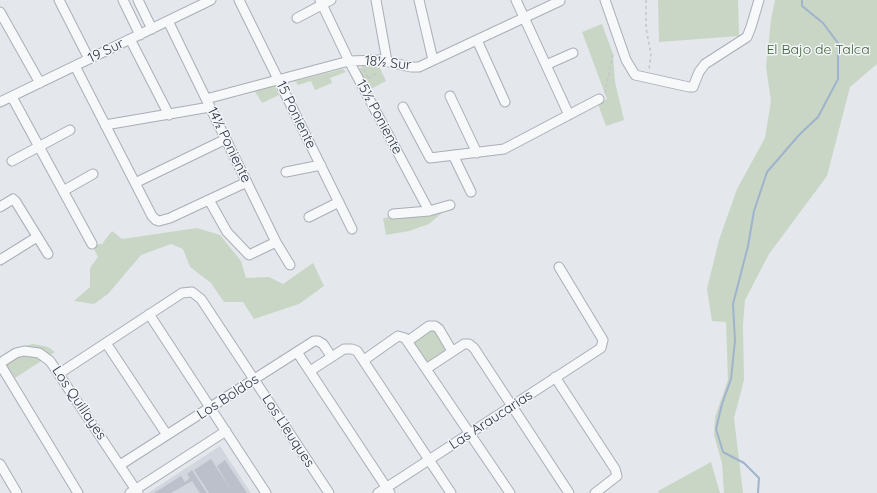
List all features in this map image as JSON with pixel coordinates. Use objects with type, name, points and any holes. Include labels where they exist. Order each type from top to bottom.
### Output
[{"type":"street","points":[[59,0],[89,59]]},
{"type":"street","points":[[123,0],[140,34]]},
{"type":"street","points":[[138,0],[152,29]]},
{"type":"street","points":[[189,0],[193,9]]},
{"type":"street","name":"19 Sur","points":[[0,102],[211,0]]},
{"type":"street","name":"15 Poniente","points":[[239,0],[352,230]]},
{"type":"street","points":[[297,18],[321,2],[331,0]]},
{"type":"street","points":[[376,0],[388,61]]},
{"type":"street","points":[[419,0],[432,60]]},
{"type":"street","points":[[516,0],[569,115]]},
{"type":"street","points":[[605,0],[626,60],[635,75],[647,79],[693,86],[699,72],[705,64],[746,37],[751,27],[759,0]]},
{"type":"street","name":"18½ Sur","points":[[105,125],[169,115],[208,103],[252,86],[279,81],[349,61],[372,59],[388,61],[411,67],[419,67],[560,1]]},
{"type":"street","name":"15½ Poniente","points":[[321,2],[349,61],[429,211]]},
{"type":"street","points":[[0,12],[40,83]]},
{"type":"street","name":"14½ Poniente","points":[[168,21],[276,242],[290,266]]},
{"type":"street","points":[[130,39],[169,115]]},
{"type":"street","points":[[477,40],[505,102]]},
{"type":"street","points":[[546,65],[574,53]]},
{"type":"street","points":[[75,66],[152,216],[160,221],[247,182]]},
{"type":"street","points":[[450,96],[477,153]]},
{"type":"street","points":[[403,107],[430,158],[504,149],[602,96]]},
{"type":"street","points":[[12,97],[92,244]]},
{"type":"street","points":[[12,161],[70,130]]},
{"type":"street","points":[[135,183],[226,139]]},
{"type":"street","points":[[453,155],[472,192]]},
{"type":"street","points":[[286,172],[321,166]]},
{"type":"street","points":[[63,191],[93,174]]},
{"type":"street","points":[[0,206],[13,199],[48,254]]},
{"type":"street","points":[[209,200],[227,232],[249,255],[276,242]]},
{"type":"street","points":[[309,217],[339,202]]},
{"type":"street","points":[[393,214],[429,211],[450,205]]},
{"type":"street","points":[[0,260],[37,237]]},
{"type":"street","name":"Las Araucarias","points":[[378,493],[388,490],[468,434],[555,377],[600,350],[603,345],[603,340],[558,268]]},
{"type":"street","name":"Los Lleuques","points":[[149,314],[182,293],[192,292],[201,299],[329,493]]},
{"type":"street","points":[[60,374],[149,314],[266,493]]},
{"type":"street","points":[[405,338],[429,326],[435,326],[439,329],[452,351]]},
{"type":"street","points":[[364,360],[398,336],[405,338],[468,434],[510,493]]},
{"type":"street","name":"Los Boldos","points":[[120,465],[314,341],[318,341],[323,344],[331,356]]},
{"type":"street","points":[[106,343],[167,435]]},
{"type":"street","points":[[426,369],[466,343],[474,348],[569,493]]},
{"type":"street","points":[[310,371],[331,356],[344,350],[352,349],[357,351],[451,493]]},
{"type":"street","name":"Los Quillayes","points":[[0,364],[16,353],[32,351],[46,358],[60,374],[120,465],[135,492]]},
{"type":"street","points":[[297,352],[388,490]]},
{"type":"street","points":[[0,364],[78,493]]},
{"type":"street","points":[[555,377],[615,468],[617,476],[601,491]]},
{"type":"street","name":"Los Boldos","points":[[135,492],[226,432]]},
{"type":"street","points":[[0,464],[17,493]]},
{"type":"path","points":[[646,0],[646,28],[650,54],[647,79]]},
{"type":"path","points":[[602,96],[613,54]]},
{"type":"path","points":[[360,82],[378,73]]},
{"type":"shaded area","points":[[220,446],[251,493],[148,493]]},
{"type":"green space","points":[[658,0],[738,0],[739,36],[659,42]]},
{"type":"green space","name":"El Bajo de Talca","points":[[775,0],[877,0],[877,64],[850,87],[827,176],[769,254],[745,300],[743,325],[744,380],[734,418],[743,493],[724,493],[722,463],[714,435],[715,417],[728,380],[726,322],[712,321],[707,289],[719,240],[737,189],[765,138],[771,101],[766,67],[771,20]]},
{"type":"green space","points":[[602,24],[613,54],[615,82],[624,120],[606,126],[598,104],[607,99],[582,32]]},
{"type":"green space","points":[[378,64],[386,81],[369,90],[358,71],[363,65]]},
{"type":"green space","points":[[343,69],[346,72],[330,78],[332,83],[315,90],[311,81],[298,85],[295,81]]},
{"type":"green space","points":[[274,85],[279,95],[262,103],[254,90]]},
{"type":"green space","points":[[443,212],[429,224],[409,231],[386,235],[383,218]]},
{"type":"green space","points":[[197,228],[220,235],[241,261],[246,278],[269,277],[283,284],[313,263],[324,286],[299,304],[254,319],[243,302],[224,302],[211,283],[190,267],[183,249],[171,244],[141,255],[108,294],[94,304],[74,301],[90,287],[90,268],[98,257],[92,245],[102,244],[112,231],[122,239]]},
{"type":"green space","points":[[435,326],[452,351],[426,369],[408,341]]},
{"type":"green space","points":[[33,344],[48,347],[55,352],[15,378],[3,360],[25,346]]},
{"type":"green space","points":[[711,462],[720,493],[659,493],[658,491]]},
{"type":"building","points":[[211,459],[231,490],[217,466],[225,460],[247,493],[209,493],[194,470]]},
{"type":"building","points":[[192,470],[207,493],[200,493],[192,481],[171,493],[154,493],[181,476],[185,482],[190,478],[187,474]]},
{"type":"waterway","points":[[758,493],[759,478],[744,463],[723,452],[716,429],[722,404],[731,379],[735,341],[733,304],[748,246],[754,211],[767,172],[799,135],[818,117],[838,79],[838,43],[823,23],[802,6],[802,0]]}]
